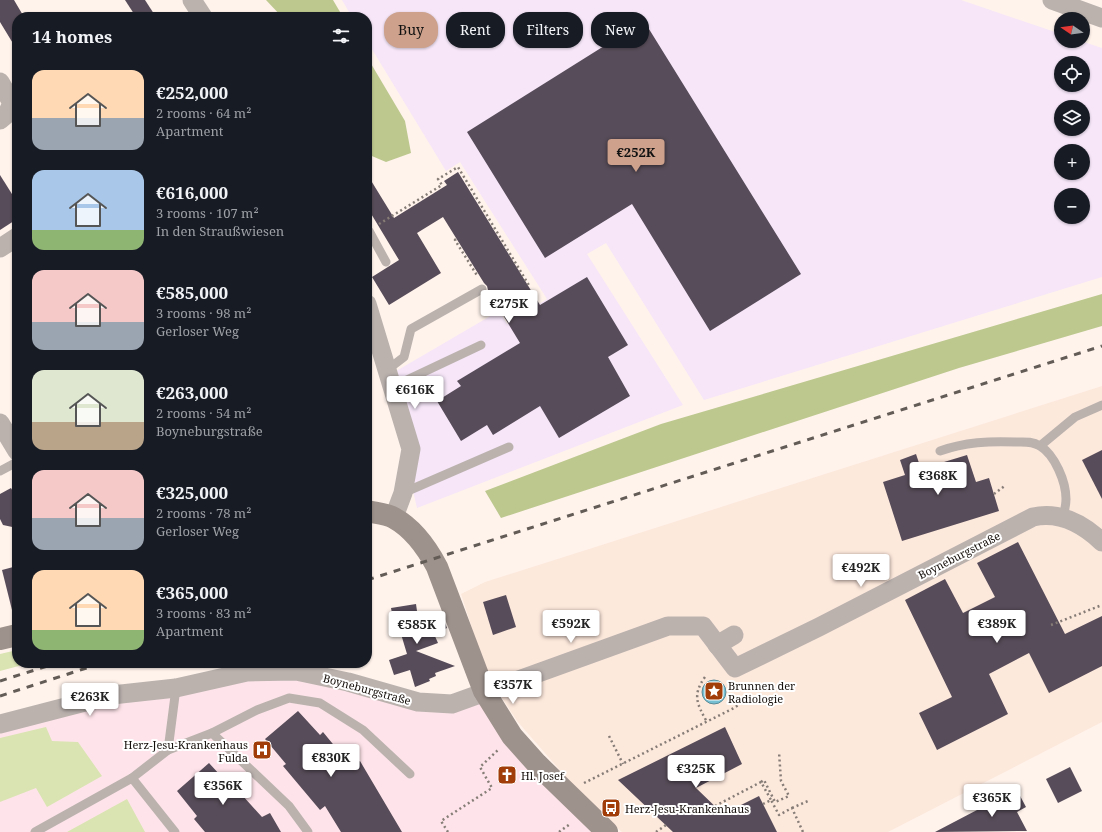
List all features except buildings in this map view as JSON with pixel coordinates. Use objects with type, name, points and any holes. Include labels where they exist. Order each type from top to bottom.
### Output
[{"type":"street","points":[[192,0],[200,12]]},
{"type":"street","points":[[1052,0],[1102,18]]},
{"type":"street","points":[[0,82],[12,103],[7,114],[0,120]]},
{"type":"street","points":[[0,248],[12,240]]},
{"type":"street","points":[[372,320],[411,449],[403,493],[394,517]]},
{"type":"street","points":[[0,423],[12,443]]},
{"type":"street","points":[[372,512],[394,517],[411,531],[429,551],[437,567],[484,691],[512,736],[537,764],[605,831]]},
{"type":"street","name":"Boyneburgstraße","points":[[0,724],[112,695],[176,688],[247,672],[296,671],[348,682],[418,702],[452,704],[484,691],[668,626],[703,626],[735,668],[819,627],[1025,521],[1042,515],[1063,518],[1086,529],[1102,542]]},
{"type":"street","points":[[717,645],[734,635]]},
{"type":"street","points":[[0,639],[12,636]]},
{"type":"lane","points":[[372,239],[386,262]]},
{"type":"lane","points":[[390,378],[404,357],[411,329],[482,288]]},
{"type":"lane","points":[[390,378],[481,345]]},
{"type":"lane","points":[[1040,446],[1075,417],[1102,405]]},
{"type":"lane","points":[[940,451],[970,442],[993,441],[1032,443],[1040,446],[1053,460],[1063,480],[1066,500],[1063,518]]},
{"type":"lane","points":[[403,493],[509,447]]},
{"type":"lane","points":[[0,471],[12,465]]},
{"type":"lane","points":[[168,750],[176,688]]},
{"type":"lane","points":[[35,832],[132,778],[168,750],[212,732],[257,710],[289,698],[320,703],[363,730],[410,774]]},
{"type":"lane","points":[[212,732],[289,806],[308,832]]},
{"type":"lane","points":[[132,778],[175,832]]},
{"type":"path","points":[[372,229],[442,185],[438,179],[458,167],[483,207],[482,208],[488,219],[530,286]]},
{"type":"path","points":[[456,239],[455,240],[484,287],[482,288]]},
{"type":"path","points":[[994,494],[1006,485]]},
{"type":"path","points":[[1051,625],[1102,605]]},
{"type":"path","points":[[705,677],[699,687],[696,698],[707,722]]},
{"type":"path","points":[[580,785],[734,708],[751,696]]},
{"type":"path","points":[[609,736],[623,764]]},
{"type":"path","points":[[448,832],[441,821],[492,788],[480,767],[501,746]]},
{"type":"path","points":[[715,806],[764,780],[775,802],[789,796],[781,781],[779,752]]},
{"type":"path","points":[[762,782],[779,815],[808,801]]},
{"type":"path","points":[[763,804],[771,800]]},
{"type":"path","points":[[792,808],[803,832]]},
{"type":"path","points":[[559,832],[566,829],[574,821]]},
{"type":"path","points":[[656,832],[666,825]]},
{"type":"shaded area","points":[[342,0],[961,0],[1054,32],[1054,48],[1090,48],[1090,44],[1102,48],[1102,277],[704,400],[606,243],[587,254],[683,405],[417,508],[386,377],[499,311],[507,324],[547,299],[460,162],[446,171],[372,49],[372,12],[349,12]]},
{"type":"shaded area","points":[[1102,386],[1102,722],[888,832],[622,832],[585,799],[517,721],[487,675],[461,594],[485,582]]},
{"type":"shaded area","name":"Herz-Jesu-Krankenhaus Fulda","points":[[296,671],[418,702],[484,691],[607,832],[0,832],[0,724]]},
{"type":"green space","points":[[266,0],[333,0],[340,12],[277,12]]},
{"type":"green space","points":[[372,65],[405,121],[411,153],[386,162],[372,156]]},
{"type":"green space","points":[[1102,294],[1102,326],[959,368],[501,518],[485,491],[661,424]]},
{"type":"green space","points":[[12,651],[12,668],[0,671],[0,654]]},
{"type":"green space","points":[[46,727],[52,741],[78,742],[102,776],[47,807],[36,788],[0,802],[0,738]]},
{"type":"green space","points":[[127,799],[145,832],[67,832]]},
{"type":"water","name":"Brunnen der Radiologie","points":[[714,680],[723,683],[726,692],[723,701],[714,704],[705,701],[702,692],[705,683]]},
{"type":"railway","points":[[372,578],[1102,346]]},
{"type":"railway","points":[[0,681],[41,668]]},
{"type":"railway","points":[[0,696],[87,668]]},
{"type":"place","name":"Brunnen der Radiologie","points":[[714,691]]},
{"type":"place","name":"Herz-Jesu-Krankenhaus Fulda","points":[[262,750]]},
{"type":"place","name":"Hl. Josef","points":[[507,775]]},
{"type":"place","name":"Herz-Jesu-Krankenhaus","points":[[611,808]]}]
